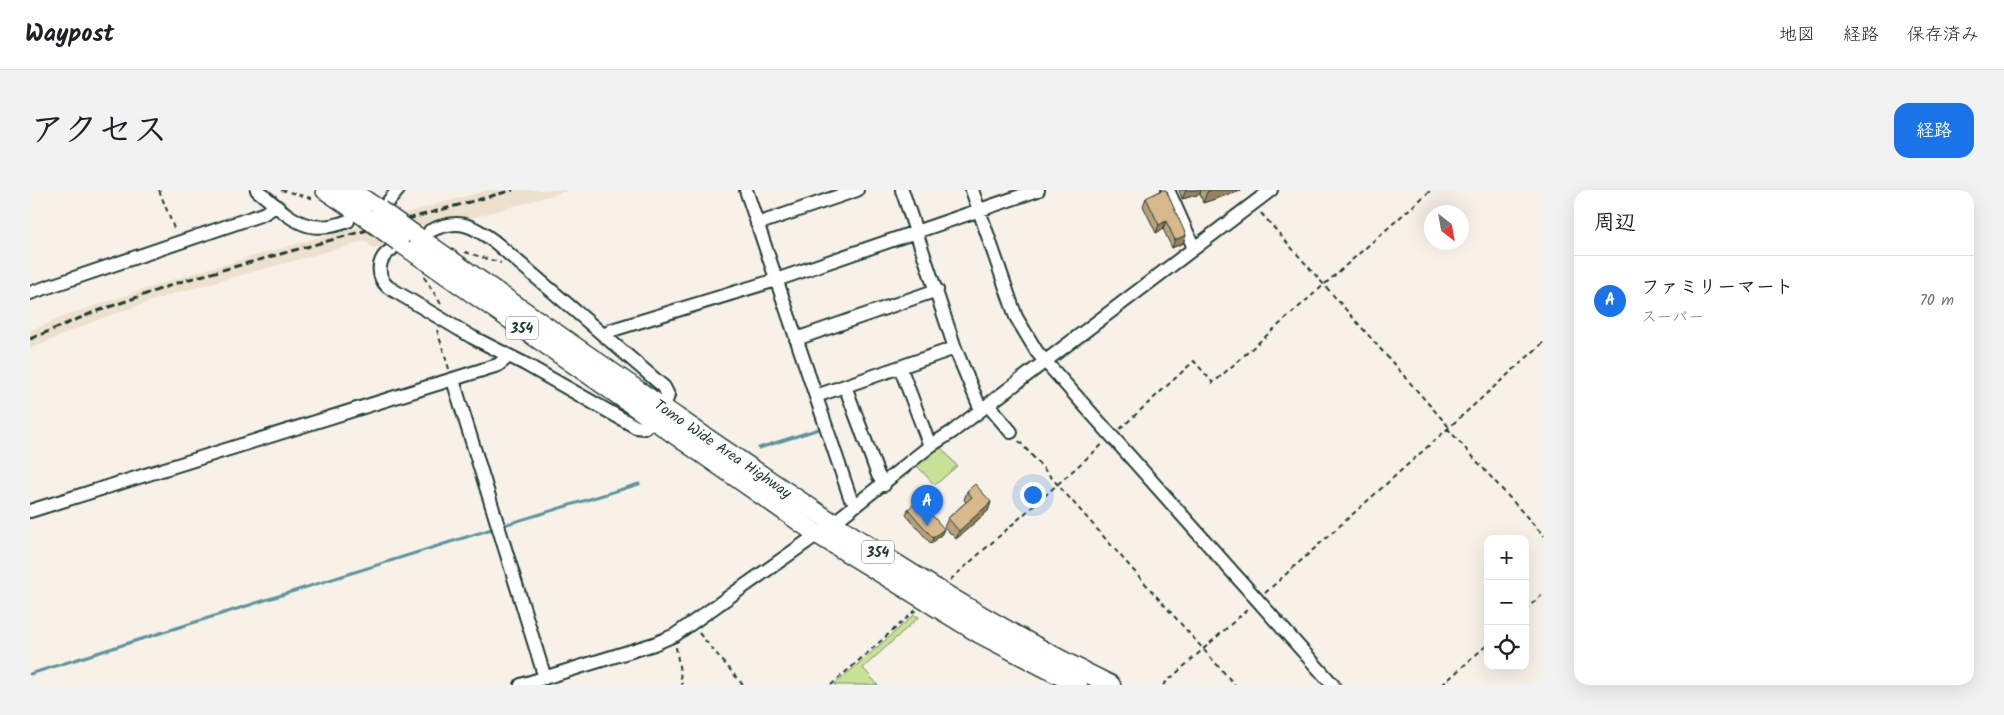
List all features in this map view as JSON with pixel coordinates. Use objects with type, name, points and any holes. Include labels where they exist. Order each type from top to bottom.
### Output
[{"type":"highway","name":"Tomo Wide Area Highway","points":[[350,190],[395,246],[832,524],[1039,650],[1111,685]]},
{"type":"highway","name":"Tomo Wide Area Highway","points":[[318,194],[423,233],[818,534],[972,629],[1078,685]]},
{"type":"street","points":[[257,190],[297,222],[309,227],[328,228],[370,213],[398,190]]},
{"type":"street","points":[[746,190],[850,497]]},
{"type":"street","points":[[757,224],[857,190]]},
{"type":"street","points":[[902,190],[955,348],[984,408],[1011,432]]},
{"type":"street","points":[[972,190],[1016,316],[1045,362],[1113,436],[1333,685]]},
{"type":"street","points":[[604,336],[612,330],[776,280],[915,230],[1038,190]]},
{"type":"street","points":[[1168,190],[1194,248]]},
{"type":"street","points":[[521,685],[654,644],[675,635],[832,524],[884,485],[930,446],[984,408],[1271,190]]},
{"type":"street","points":[[30,293],[263,214],[276,206]]},
{"type":"street","points":[[395,246],[382,257],[380,266],[381,276],[385,284],[439,312],[509,356],[636,427],[644,428],[659,414],[668,396],[664,387],[528,269],[478,229],[464,224],[450,223],[423,233]]},
{"type":"street","points":[[796,338],[937,290]]},
{"type":"street","points":[[816,396],[955,348]]},
{"type":"street","points":[[30,511],[453,380],[498,365],[509,356]]},
{"type":"street","points":[[900,367],[930,446]]},
{"type":"street","points":[[453,380],[544,678]]},
{"type":"street","points":[[845,386],[878,475],[884,485]]},
{"type":"path","points":[[159,190],[179,242]]},
{"type":"path","points":[[281,190],[318,194]]},
{"type":"path","points":[[951,579],[1113,436],[1194,361],[1213,383],[1431,190]]},
{"type":"path","points":[[1253,204],[1544,536]]},
{"type":"path","points":[[468,253],[507,264]]},
{"type":"path","points":[[423,276],[439,312],[435,322],[453,380]]},
{"type":"path","points":[[1163,685],[1544,342]]},
{"type":"path","points":[[1011,432],[1235,685]]},
{"type":"path","points":[[1529,606],[1544,593]]},
{"type":"path","points":[[832,685],[915,611]]},
{"type":"path","points":[[691,624],[743,685]]},
{"type":"path","points":[[675,635],[682,685]]},
{"type":"path","points":[[1442,685],[1484,648]]},
{"type":"shaded area","points":[[488,190],[570,190],[472,218],[436,223],[374,249],[365,241],[172,294],[97,320],[30,349],[30,331],[73,313],[197,272]]},
{"type":"green space","points":[[939,445],[957,466],[935,485],[916,465]]},
{"type":"green space","points":[[914,615],[919,617],[863,668],[878,685],[834,685]]},
{"type":"building","points":[[1166,190],[1186,235],[1175,240],[1166,221],[1159,225],[1146,198]]},
{"type":"building","points":[[975,484],[991,502],[959,531],[948,518],[972,497],[967,491]]},
{"type":"building","points":[[919,500],[944,529],[933,538],[908,509]]},
{"type":"waterway","points":[[759,448],[819,429]]},
{"type":"waterway","points":[[501,526],[639,484]]},
{"type":"waterway","points":[[30,674],[495,528]]},
{"type":"railway","points":[[30,339],[92,313],[186,280],[513,190]]},
{"type":"place","name":"ファミリーマート","points":[[927,526]]}]
